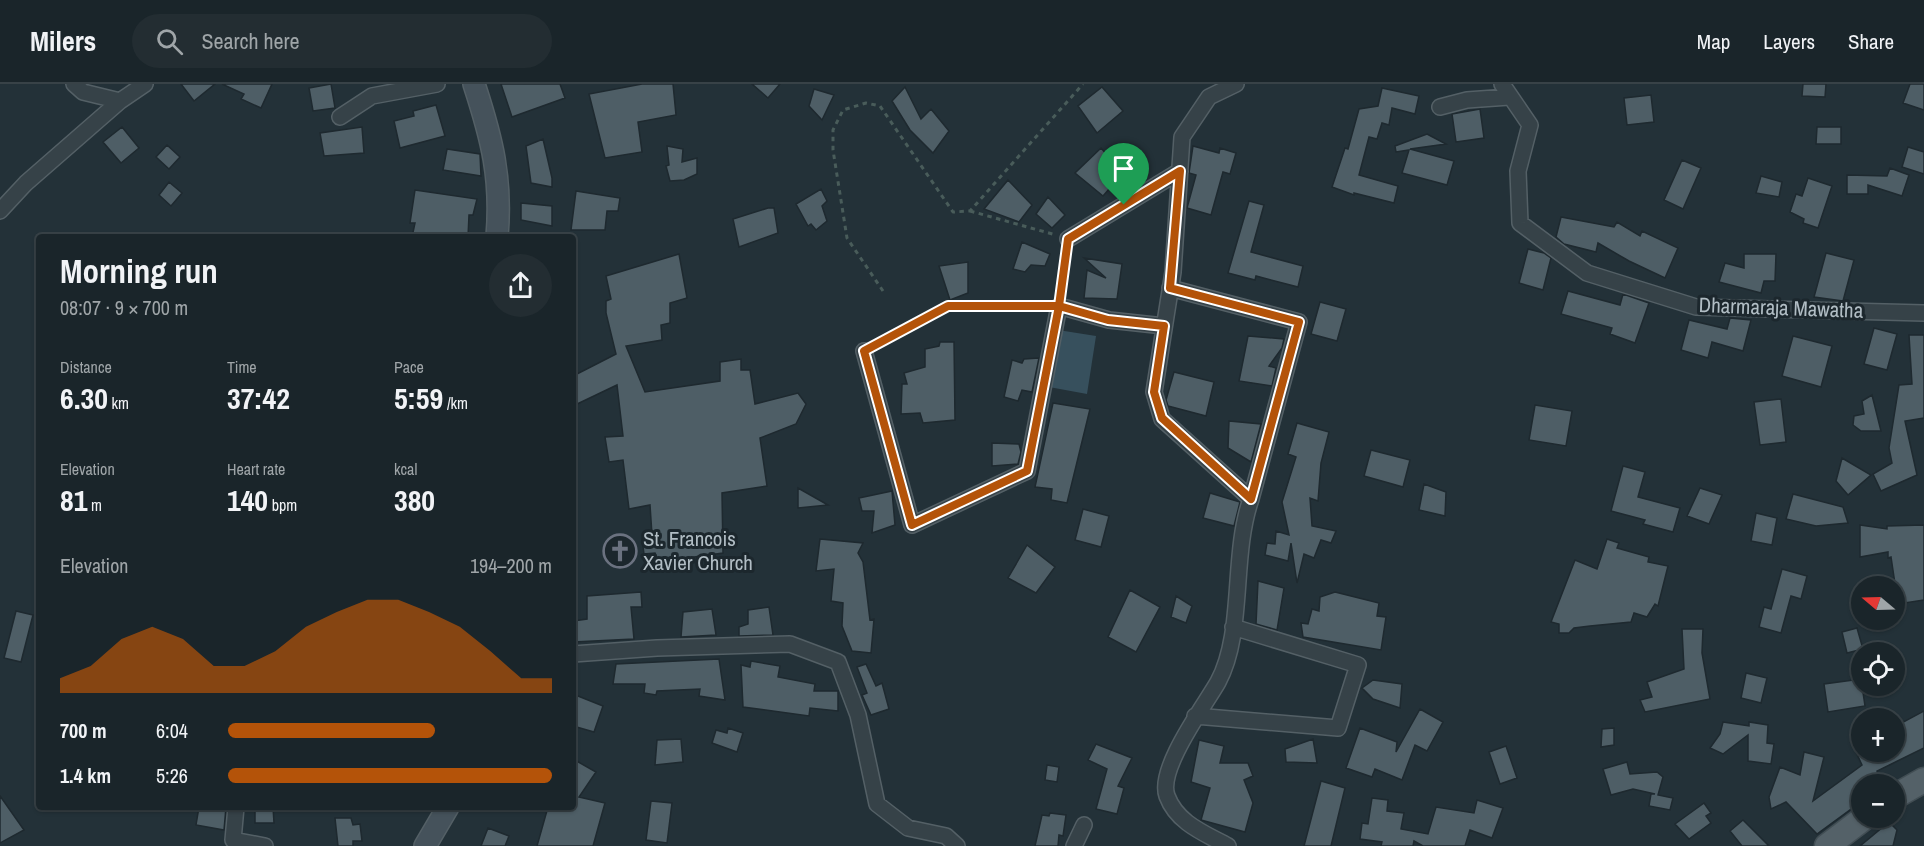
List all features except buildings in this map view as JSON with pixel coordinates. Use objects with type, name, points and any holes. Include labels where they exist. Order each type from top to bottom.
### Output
[{"type":"main road","points":[[474,84],[491,136],[500,200],[496,234]]},
{"type":"main road","points":[[1905,791],[1924,780]]},
{"type":"main road","points":[[425,846],[446,810]]},
{"type":"main road","points":[[1827,846],[1851,828]]},
{"type":"street","points":[[74,84],[83,92],[120,100]]},
{"type":"street","points":[[0,211],[26,183],[120,100],[145,84]]},
{"type":"street","points":[[340,117],[372,96],[437,84]]},
{"type":"street","points":[[1236,84],[1209,97],[1182,137],[1170,288],[1154,392],[1162,418],[1251,499]]},
{"type":"street","points":[[1440,107],[1506,90]]},
{"type":"street","name":"Dharmaraja Mawatha","points":[[1506,90],[1530,125],[1518,171],[1520,223],[1587,273],[1696,307],[1924,313]]},
{"type":"street","points":[[1068,239],[1180,171]]},
{"type":"street","points":[[1170,288],[1299,322],[1251,499],[1237,569],[1232,641],[1219,681],[1195,716],[1169,770],[1166,794],[1181,820],[1228,846]]},
{"type":"street","points":[[864,351],[912,525],[1027,471],[1059,306],[1108,320],[1164,326]]},
{"type":"street","points":[[1195,716],[1338,728],[1358,665],[1233,627]]},
{"type":"street","points":[[576,654],[657,648],[790,644],[838,662],[858,715],[878,804],[908,828],[946,836],[957,846]]},
{"type":"street","points":[[236,810],[233,840],[265,846]]},
{"type":"street","points":[[1074,846],[1084,825]]},
{"type":"path","points":[[970,211],[1083,84]]},
{"type":"path","points":[[864,351],[948,306],[1059,306],[1068,239],[970,211],[953,212],[880,106],[866,103],[843,111],[833,130],[833,150],[847,238],[883,291]]},
{"type":"water","points":[[1058,330],[1096,336],[1087,394],[1049,387]]},
{"type":"place","name":"St. Francois Xavier Church","points":[[620,551]]},
{"type":"route","points":[[1124,205],[1068,239],[1059,306],[948,306],[864,351],[912,525],[1027,471],[1059,306],[1108,320],[1164,326],[1154,392],[1162,418],[1251,499],[1299,322],[1170,288],[1180,171],[1124,205]]}]
